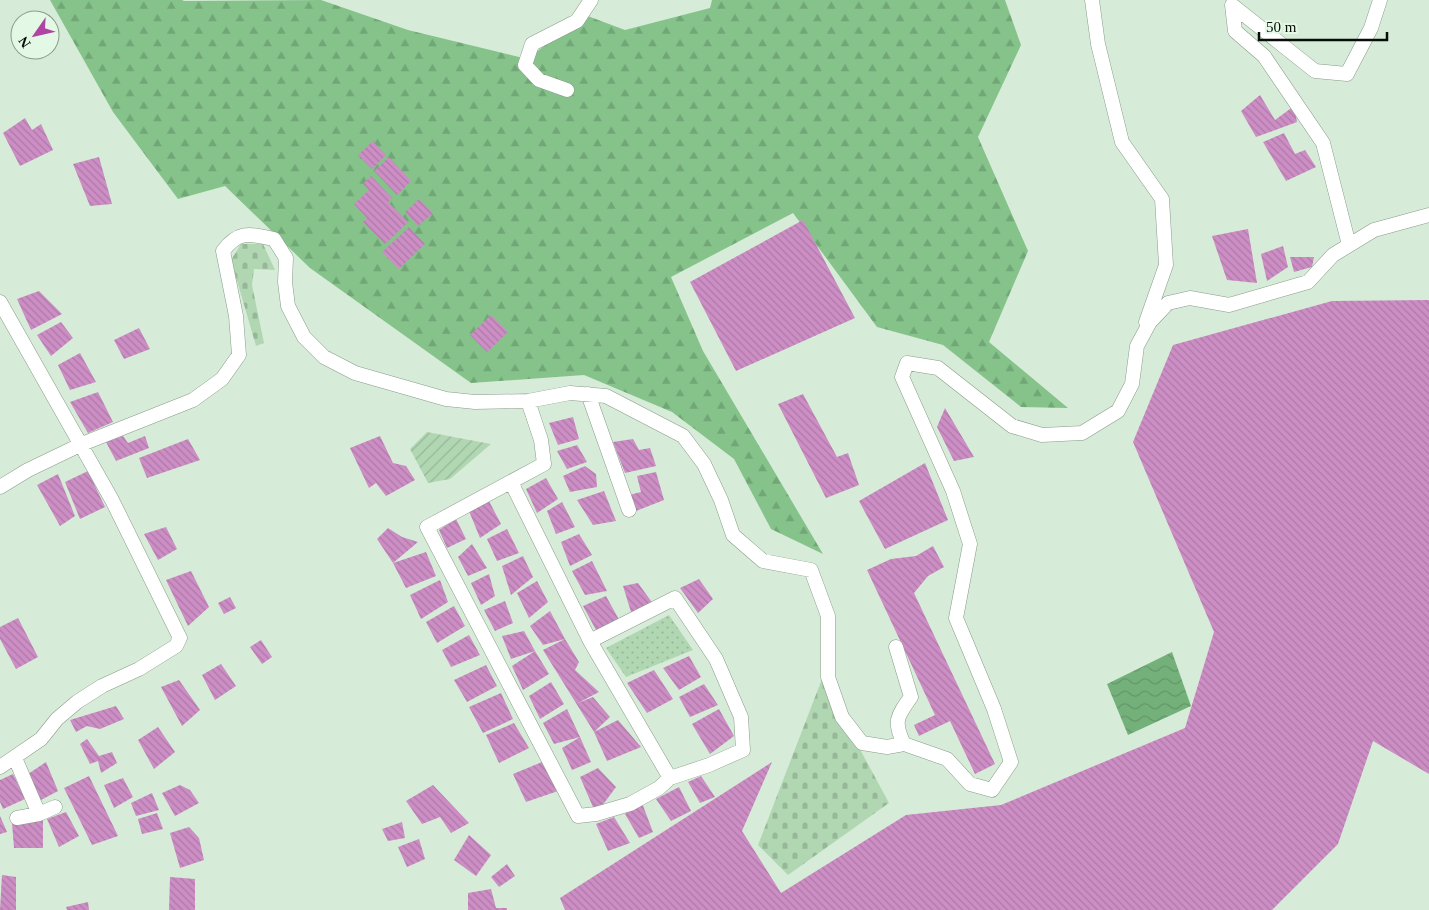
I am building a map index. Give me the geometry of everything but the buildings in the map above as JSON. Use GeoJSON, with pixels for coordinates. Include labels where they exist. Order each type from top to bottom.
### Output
{"type":"FeatureCollection","features":[{"type":"Feature","properties":{"kind":"street"},"geometry":{"type":"LineString","coordinates":[[567,90],[539,80],[525,65],[532,44],[578,21],[591,0]]}},
{"type":"Feature","properties":{"kind":"street"},"geometry":{"type":"LineString","coordinates":[[0,487],[28,470],[82,444],[193,400],[222,379],[239,355],[236,316],[223,251],[231,240],[249,234],[274,239],[286,258],[285,282],[288,306],[304,336],[324,357],[355,373],[446,399],[476,402],[528,402],[570,392],[606,396],[683,436],[704,464],[733,535],[763,561],[811,570],[828,616],[828,677],[842,717],[862,743],[886,747],[904,744],[947,759],[970,784],[992,790],[1011,762],[994,709],[956,618],[970,544],[953,491],[902,378],[907,364],[938,368],[1012,426],[1042,435],[1082,433],[1118,411],[1132,384],[1137,346],[1166,265],[1162,199],[1122,142],[1098,44],[1092,0]]}},
{"type":"Feature","properties":{"kind":"street"},"geometry":{"type":"LineString","coordinates":[[1349,245],[1323,143],[1264,56],[1235,31],[1232,5],[1315,71],[1347,74],[1370,28],[1380,0]]}},
{"type":"Feature","properties":{"kind":"street"},"geometry":{"type":"LineString","coordinates":[[1137,346],[1150,322],[1168,302],[1190,298],[1229,305],[1308,282],[1333,255],[1374,230],[1429,215]]}},
{"type":"Feature","properties":{"kind":"street"},"geometry":{"type":"LineString","coordinates":[[0,302],[82,444],[112,500],[180,638],[176,646],[139,669],[102,686],[77,702],[57,719],[40,739],[0,768]]}},
{"type":"Feature","properties":{"kind":"street"},"geometry":{"type":"LineString","coordinates":[[588,394],[629,510]]}},
{"type":"Feature","properties":{"kind":"street"},"geometry":{"type":"LineString","coordinates":[[528,402],[541,440],[544,464],[426,527],[578,816],[596,814],[630,804],[659,788],[670,778],[709,765],[743,750],[740,717],[716,659],[675,598],[590,641]]}},
{"type":"Feature","properties":{"kind":"street"},"geometry":{"type":"LineString","coordinates":[[511,482],[590,641],[670,778]]}},
{"type":"Feature","properties":{"kind":"street"},"geometry":{"type":"LineString","coordinates":[[896,647],[911,697],[898,715],[898,732],[904,744]]}},
{"type":"Feature","properties":{"kind":"street"},"geometry":{"type":"LineString","coordinates":[[15,758],[39,814]]}},
{"type":"Feature","properties":{"kind":"street"},"geometry":{"type":"LineString","coordinates":[[17,818],[39,814],[55,807]]}},
{"type":"Feature","properties":{"kind":"green space"},"geometry":{"type":"Polygon","coordinates":[[[50,0],[321,0],[408,30],[527,59],[585,15],[625,30],[710,8],[712,0],[1005,0],[1021,45],[978,137],[1028,251],[989,342],[1068,408],[1021,407],[943,345],[877,327],[793,213],[671,277],[703,351],[823,554],[771,529],[734,459],[672,412],[584,375],[471,383],[310,268],[225,186],[178,199],[113,112],[60,18],[60,10],[56,10],[50,0]]]}},
{"type":"Feature","properties":{"kind":"green space"},"geometry":{"type":"Polygon","coordinates":[[[241,244],[263,244],[275,270],[254,269],[252,285],[264,343],[256,346],[231,260],[241,244]]]}},
{"type":"Feature","properties":{"kind":"green space"},"geometry":{"type":"Polygon","coordinates":[[[427,432],[491,444],[450,479],[428,483],[410,449],[427,432]]]}},
{"type":"Feature","properties":{"kind":"green space"},"geometry":{"type":"Polygon","coordinates":[[[669,615],[693,650],[626,677],[606,648],[669,615]]]}},
{"type":"Feature","properties":{"kind":"green space"},"geometry":{"type":"Polygon","coordinates":[[[822,679],[889,803],[788,875],[758,845],[822,679]]]}},
{"type":"Feature","properties":{"kind":"water"},"geometry":{"type":"Polygon","coordinates":[[[1172,652],[1191,706],[1128,735],[1107,684],[1172,652]]]}}]}
